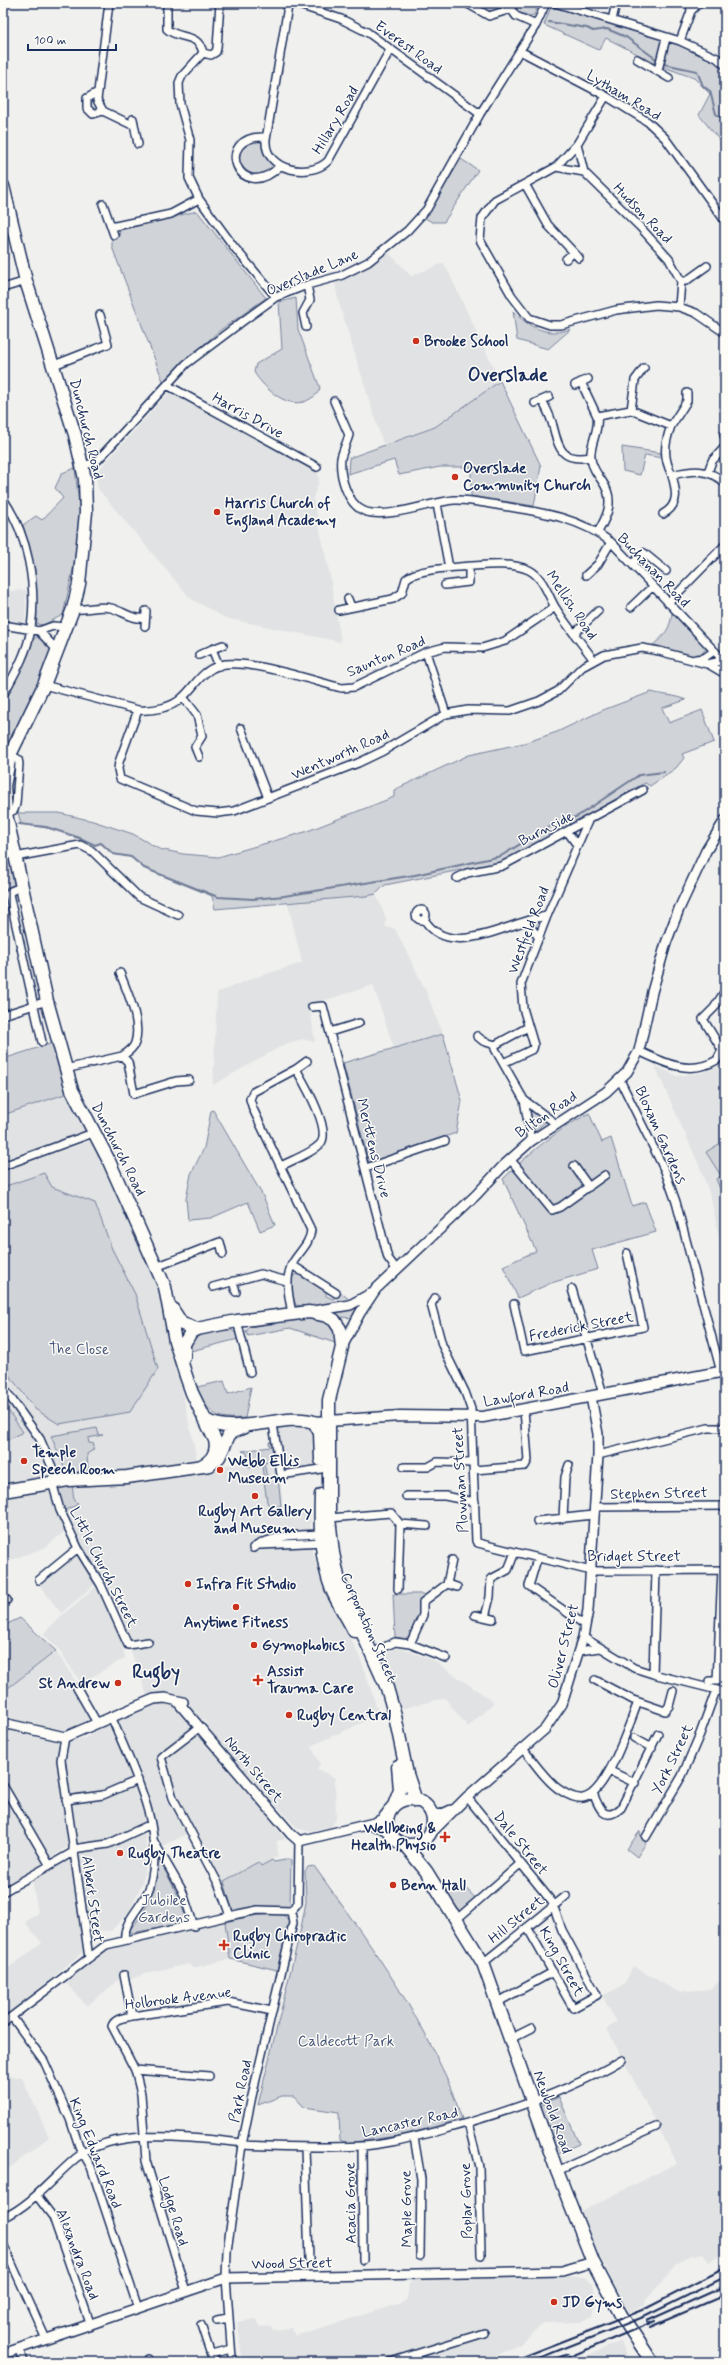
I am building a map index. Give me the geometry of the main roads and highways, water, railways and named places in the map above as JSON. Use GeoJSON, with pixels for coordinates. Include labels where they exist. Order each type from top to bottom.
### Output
{"type":"FeatureCollection","features":[{"type":"Feature","properties":{"kind":"highway","name":"Dunchurch Road"},"geometry":{"type":"LineString","coordinates":[[3,186],[5,202],[26,281],[54,365],[82,466],[86,512],[78,584],[73,609],[68,627],[44,685],[10,755],[4,786],[6,814],[47,1001],[65,1069],[72,1090],[93,1133],[115,1172],[165,1287],[170,1304],[173,1330],[192,1393],[213,1434],[216,1444],[213,1456],[201,1466]]}},
{"type":"Feature","properties":{"kind":"highway"},"geometry":{"type":"LineString","coordinates":[[170,1304],[182,1324],[197,1329]]}},
{"type":"Feature","properties":{"kind":"highway"},"geometry":{"type":"LineString","coordinates":[[183,1364],[184,1344],[191,1332],[197,1329],[237,1321],[292,1313],[309,1312],[322,1314],[334,1320],[342,1332],[342,1347]]}},
{"type":"Feature","properties":{"kind":"highway","name":"Bilton Road"},"geometry":{"type":"LineString","coordinates":[[330,1422],[329,1400],[342,1347]]}},
{"type":"Feature","properties":{"kind":"highway","name":"Bilton Road"},"geometry":{"type":"LineString","coordinates":[[312,1421],[322,1412],[329,1400]]}},
{"type":"Feature","properties":{"kind":"highway"},"geometry":{"type":"LineString","coordinates":[[204,1419],[220,1426],[312,1421]]}},
{"type":"Feature","properties":{"kind":"highway","name":"Corporation Street"},"geometry":{"type":"LineString","coordinates":[[312,1421],[320,1433],[325,1569],[333,1591],[374,1673],[395,1731],[416,1801]]}},
{"type":"Feature","properties":{"kind":"highway","name":"Corporation Street"},"geometry":{"type":"LineString","coordinates":[[330,1422],[329,1518],[325,1538],[339,1581],[387,1688],[395,1731],[400,1781],[400,1790],[393,1806]]}},
{"type":"Feature","properties":{"kind":"highway"},"geometry":{"type":"LineString","coordinates":[[3,1491],[55,1482],[127,1477],[210,1465],[221,1455],[226,1439],[232,1431],[251,1425]]}},
{"type":"Feature","properties":{"kind":"highway"},"geometry":{"type":"LineString","coordinates":[[400,1800],[416,1801],[430,1813],[429,1836],[418,1845],[404,1844],[393,1835],[387,1823],[387,1816],[393,1806],[400,1800]]}},
{"type":"Feature","properties":{"kind":"highway","name":"Newbold Road"},"geometry":{"type":"LineString","coordinates":[[426,1871],[422,1851],[429,1836]]}},
{"type":"Feature","properties":{"kind":"highway","name":"Newbold Road"},"geometry":{"type":"LineString","coordinates":[[404,1844],[426,1871],[483,1963],[498,2002],[531,2101],[593,2262],[621,2315],[652,2362]]}},
{"type":"Feature","properties":{"kind":"main road","name":"Bilton Road"},"geometry":{"type":"LineString","coordinates":[[342,1347],[360,1313],[376,1289],[476,1195],[510,1159],[555,1123],[592,1102],[620,1080],[633,1064],[639,1051],[652,992],[666,943],[691,882],[725,820]]}},
{"type":"Feature","properties":{"kind":"main road"},"geometry":{"type":"LineString","coordinates":[[309,1312],[360,1301],[376,1289]]}},
{"type":"Feature","properties":{"kind":"main road","name":"Lawford Road"},"geometry":{"type":"LineString","coordinates":[[312,1421],[330,1422],[400,1416],[471,1418],[524,1410],[723,1372]]}},
{"type":"Feature","properties":{"kind":"main road","name":"Oliver Street"},"geometry":{"type":"LineString","coordinates":[[429,1836],[454,1809],[523,1749],[556,1715],[568,1687],[583,1637],[591,1572],[598,1434],[591,1397]]}},
{"type":"Feature","properties":{"kind":"main road","name":"North Street"},"geometry":{"type":"LineString","coordinates":[[3,1723],[65,1737],[111,1716],[159,1698],[177,1701],[190,1714],[298,1841],[369,1825]]}},
{"type":"Feature","properties":{"kind":"main road"},"geometry":{"type":"LineString","coordinates":[[369,1825],[382,1819],[393,1806]]}},
{"type":"Feature","properties":{"kind":"main road","name":"Oliver Street"},"geometry":{"type":"LineString","coordinates":[[430,1813],[440,1814],[454,1809]]}},
{"type":"Feature","properties":{"kind":"main road"},"geometry":{"type":"LineString","coordinates":[[369,1825],[380,1827],[393,1835]]}},
{"type":"Feature","properties":{"kind":"main road","name":"Wood Street"},"geometry":{"type":"LineString","coordinates":[[3,2354],[90,2323],[226,2278],[562,2271],[593,2262]]}},
{"type":"Feature","properties":{"kind":"waterway"},"geometry":{"type":"LineString","coordinates":[[549,22],[587,28],[593,31],[607,29],[626,37],[656,59]]}},
{"type":"Feature","properties":{"kind":"waterway"},"geometry":{"type":"LineString","coordinates":[[664,64],[697,71],[703,86],[710,91],[716,114],[725,120]]}},
{"type":"Feature","properties":{"kind":"waterway"},"geometry":{"type":"LineString","coordinates":[[19,824],[46,827],[80,838],[95,845],[101,843],[113,854],[131,857],[144,868],[218,897],[253,899],[284,896],[415,875],[501,856],[548,827],[578,816],[639,775],[664,772]]}},
{"type":"Feature","properties":{"kind":"railway"},"geometry":{"type":"LineString","coordinates":[[510,2362],[643,2310],[725,2268]]}},
{"type":"Feature","properties":{"kind":"railway"},"geometry":{"type":"LineString","coordinates":[[529,2362],[646,2316],[725,2277]]}},
{"type":"Feature","properties":{"kind":"railway"},"geometry":{"type":"LineString","coordinates":[[647,2321],[725,2286]]}},
{"type":"Feature","properties":{"kind":"railway"},"geometry":{"type":"LineString","coordinates":[[650,2327],[725,2295]]}},
{"type":"Feature","properties":{"kind":"railway"},"geometry":{"type":"LineString","coordinates":[[562,2360],[655,2321]]}},
{"type":"Feature","properties":{"kind":"railway"},"geometry":{"type":"LineString","coordinates":[[547,2362],[568,2354]]}},
{"type":"Feature","properties":{"kind":"place","name":"Brooke School"},"geometry":{"type":"Point","coordinates":[416,341]}},
{"type":"Feature","properties":{"kind":"place","name":"Overslade Community Church"},"geometry":{"type":"Point","coordinates":[455,477]}},
{"type":"Feature","properties":{"kind":"place","name":"Harris Church of England Academy"},"geometry":{"type":"Point","coordinates":[217,512]}},
{"type":"Feature","properties":{"kind":"place","name":"Temple Speech Room"},"geometry":{"type":"Point","coordinates":[24,1461]}},
{"type":"Feature","properties":{"kind":"place","name":"Webb Ellis Museum"},"geometry":{"type":"Point","coordinates":[220,1470]}},
{"type":"Feature","properties":{"kind":"place","name":"Rugby Art Gallery and Museum"},"geometry":{"type":"Point","coordinates":[255,1496]}},
{"type":"Feature","properties":{"kind":"place","name":"Infra Fit Studio"},"geometry":{"type":"Point","coordinates":[188,1584]}},
{"type":"Feature","properties":{"kind":"place","name":"Anytime Fitness"},"geometry":{"type":"Point","coordinates":[236,1607]}},
{"type":"Feature","properties":{"kind":"place","name":"Gymophobics"},"geometry":{"type":"Point","coordinates":[254,1645]}},
{"type":"Feature","properties":{"kind":"place","name":"Assist Trauma Care"},"geometry":{"type":"Point","coordinates":[258,1680]}},
{"type":"Feature","properties":{"kind":"place","name":"St Andrew"},"geometry":{"type":"Point","coordinates":[118,1683]}},
{"type":"Feature","properties":{"kind":"place","name":"Rugby Central"},"geometry":{"type":"Point","coordinates":[289,1715]}},
{"type":"Feature","properties":{"kind":"place","name":"Wellbeing & Health Physio"},"geometry":{"type":"Point","coordinates":[445,1837]}},
{"type":"Feature","properties":{"kind":"place","name":"Rugby Theatre"},"geometry":{"type":"Point","coordinates":[120,1853]}},
{"type":"Feature","properties":{"kind":"place","name":"Benn Hall"},"geometry":{"type":"Point","coordinates":[393,1885]}},
{"type":"Feature","properties":{"kind":"place","name":"Rugby Chiropractic Clinic"},"geometry":{"type":"Point","coordinates":[224,1945]}},
{"type":"Feature","properties":{"kind":"place","name":"JD Gyms"},"geometry":{"type":"Point","coordinates":[554,2302]}},
{"type":"Feature","properties":{"kind":"district","name":"Overslade"},"geometry":{"type":"Point","coordinates":[508,374]}},
{"type":"Feature","properties":{"kind":"district","name":"Rugby"},"geometry":{"type":"Point","coordinates":[156,1671]}},
{"type":"Feature","properties":{"kind":"park label","name":"The Close"},"geometry":{"type":"Point","coordinates":[79,1349]}},
{"type":"Feature","properties":{"kind":"park label","name":"Jubilee Gardens"},"geometry":{"type":"Point","coordinates":[164,1908]}},
{"type":"Feature","properties":{"kind":"park label","name":"Caldecott Park"},"geometry":{"type":"Point","coordinates":[346,2041]}}]}
